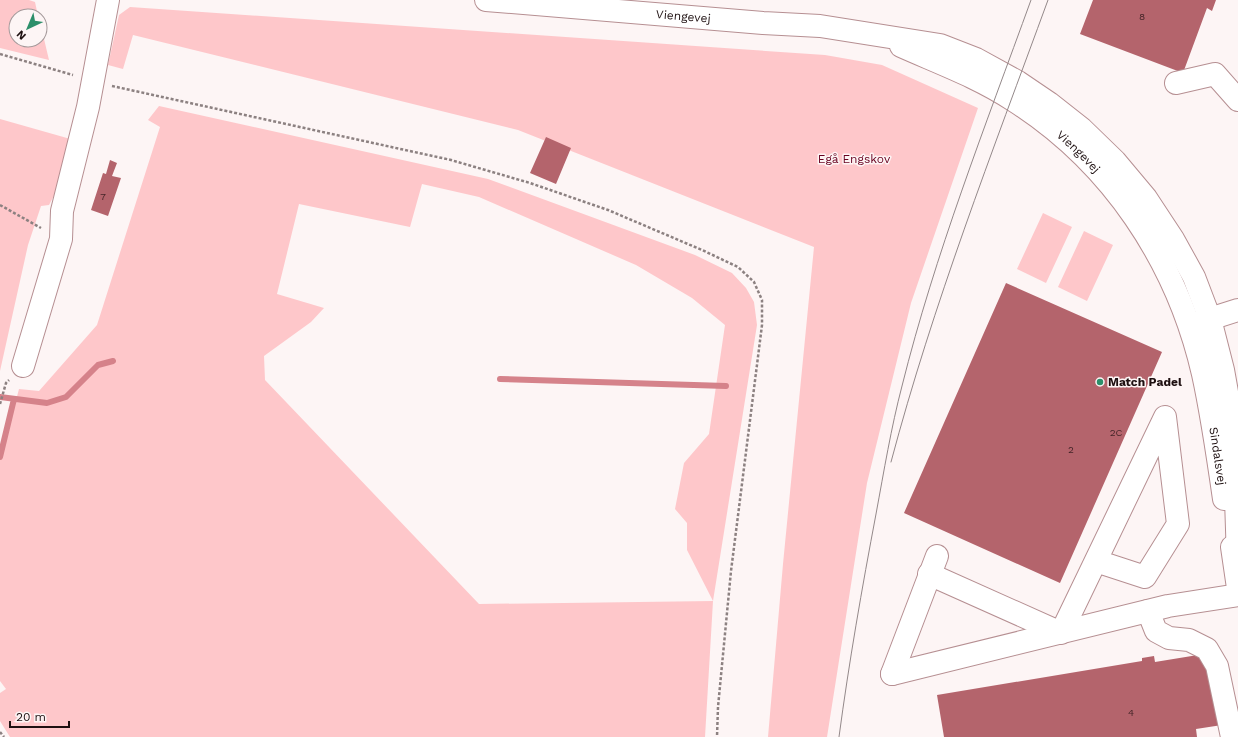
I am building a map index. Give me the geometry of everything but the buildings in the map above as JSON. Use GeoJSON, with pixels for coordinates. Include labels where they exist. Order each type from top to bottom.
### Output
{"type":"FeatureCollection","features":[{"type":"Feature","properties":{"kind":"street"},"geometry":{"type":"LineString","coordinates":[[23,366],[61,239],[62,211],[81,141],[88,107],[100,83],[108,0]]}},
{"type":"Feature","properties":{"kind":"street","name":"Viengevej"},"geometry":{"type":"LineString","coordinates":[[486,0],[763,23],[820,26],[940,45],[976,59],[1018,82],[1049,103],[1082,128],[1115,161],[1146,198],[1173,239],[1194,277],[1210,318]]}},
{"type":"Feature","properties":{"kind":"street","name":"Viengevej"},"geometry":{"type":"LineString","coordinates":[[880,36],[968,75],[998,91],[1039,117],[1068,141],[1101,174],[1130,209],[1155,248],[1173,285],[1189,326]]}},
{"type":"Feature","properties":{"kind":"street"},"geometry":{"type":"LineString","coordinates":[[1176,83],[1215,74],[1238,100]]}},
{"type":"Feature","properties":{"kind":"street"},"geometry":{"type":"LineString","coordinates":[[1189,326],[1238,310]]}},
{"type":"Feature","properties":{"kind":"street","name":"Sindalsvej"},"geometry":{"type":"LineString","coordinates":[[1210,318],[1224,370],[1232,420],[1238,560]]}},
{"type":"Feature","properties":{"kind":"street","name":"Sindalsvej"},"geometry":{"type":"LineString","coordinates":[[1189,326],[1203,373],[1213,424],[1238,588]]}},
{"type":"Feature","properties":{"kind":"street"},"geometry":{"type":"LineString","coordinates":[[1061,632],[1164,417],[1178,524],[1145,577],[1096,560]]}},
{"type":"Feature","properties":{"kind":"street"},"geometry":{"type":"LineString","coordinates":[[1061,632],[933,565],[892,674],[1148,611],[1238,595]]}},
{"type":"Feature","properties":{"kind":"street"},"geometry":{"type":"LineString","coordinates":[[1148,611],[1156,631],[1169,638],[1189,640],[1207,650],[1217,666],[1232,737]]}},
{"type":"Feature","properties":{"kind":"path"},"geometry":{"type":"LineString","coordinates":[[0,54],[100,83],[451,160],[530,183],[608,210],[702,250],[738,267],[754,282],[762,300],[762,325],[731,571],[718,707],[717,737]]}},
{"type":"Feature","properties":{"kind":"path"},"geometry":{"type":"LineString","coordinates":[[0,204],[61,239]]}},
{"type":"Feature","properties":{"kind":"path"},"geometry":{"type":"LineString","coordinates":[[0,403],[5,387]]}},
{"type":"Feature","properties":{"kind":"path"},"geometry":{"type":"LineString","coordinates":[[0,732],[4,737]]}},
{"type":"Feature","properties":{"kind":"green space"},"geometry":{"type":"Polygon","coordinates":[[[0,0],[29,0],[35,2],[36,8],[8,8],[8,48],[46,48],[49,60],[0,48],[0,0]]]}},
{"type":"Feature","properties":{"kind":"green space","name":"Egå Engskov"},"geometry":{"type":"Polygon","coordinates":[[[130,7],[825,55],[882,65],[978,108],[911,303],[867,483],[827,737],[768,737],[783,564],[814,247],[518,130],[133,35],[123,69],[108,65],[119,15],[130,7]]]}},
{"type":"Feature","properties":{"kind":"green space"},"geometry":{"type":"Polygon","coordinates":[[[159,106],[488,179],[695,255],[732,273],[746,288],[754,302],[757,325],[713,601],[705,737],[10,737],[0,721],[0,693],[6,689],[0,681],[0,460],[19,389],[39,391],[97,325],[160,127],[148,120],[159,106]],[[422,184],[410,227],[299,204],[277,294],[324,308],[311,322],[264,356],[265,380],[479,604],[713,601],[687,550],[687,523],[675,509],[684,463],[709,434],[725,325],[692,298],[636,265],[479,197],[422,184]]]}},
{"type":"Feature","properties":{"kind":"green space"},"geometry":{"type":"Polygon","coordinates":[[[0,119],[74,140],[59,186],[49,205],[41,206],[28,245],[0,371],[0,119]]]}},
{"type":"Feature","properties":{"kind":"green space"},"geometry":{"type":"Polygon","coordinates":[[[1043,213],[1072,227],[1046,283],[1017,269],[1043,213]]]}},
{"type":"Feature","properties":{"kind":"green space"},"geometry":{"type":"Polygon","coordinates":[[[1084,231],[1113,245],[1087,301],[1058,287],[1084,231]]]}},
{"type":"Feature","properties":{"kind":"waterway"},"geometry":{"type":"LineString","coordinates":[[0,397],[47,403],[66,397],[98,365],[113,361]]}},
{"type":"Feature","properties":{"kind":"waterway"},"geometry":{"type":"LineString","coordinates":[[500,379],[726,386]]}},
{"type":"Feature","properties":{"kind":"waterway"},"geometry":{"type":"LineString","coordinates":[[0,457],[14,399]]}},
{"type":"Feature","properties":{"kind":"tram line"},"geometry":{"type":"LineString","coordinates":[[839,737],[851,653],[894,418],[902,386],[915,337],[945,239],[1031,0]]}},
{"type":"Feature","properties":{"kind":"tram line"},"geometry":{"type":"LineString","coordinates":[[891,462],[925,345],[944,287],[1048,0]]}},
{"type":"Feature","properties":{"kind":"place","name":"Match Padel"},"geometry":{"type":"Point","coordinates":[1100,382]}}]}
